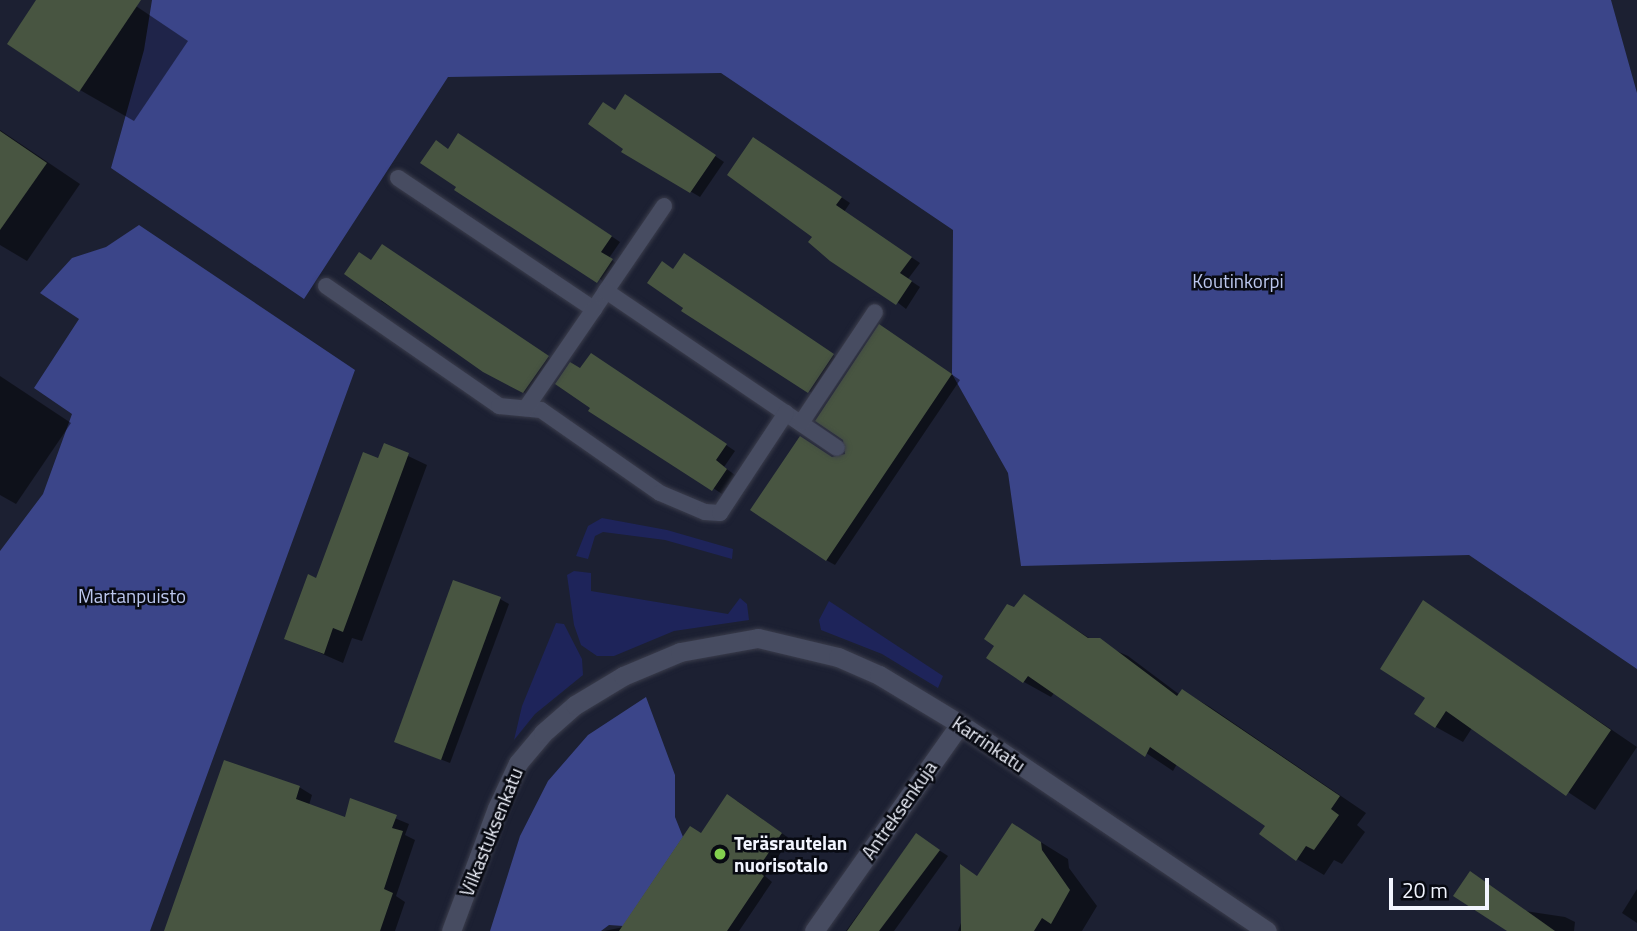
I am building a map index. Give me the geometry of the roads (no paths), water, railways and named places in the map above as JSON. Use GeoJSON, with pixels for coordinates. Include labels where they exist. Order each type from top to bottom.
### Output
{"type":"FeatureCollection","features":[{"type":"Feature","properties":{"kind":"street","name":"Karrinkatu"},"geometry":{"type":"LineString","coordinates":[[680,652],[758,638],[795,644],[879,675],[960,724],[1267,931]]}},
{"type":"Feature","properties":{"kind":"street","name":"Vilkastuksenkatu"},"geometry":{"type":"LineString","coordinates":[[451,931],[496,808],[518,763],[575,705],[623,676],[680,652]]}},
{"type":"Feature","properties":{"kind":"street","name":"Antreksenkuja"},"geometry":{"type":"LineString","coordinates":[[814,931],[960,724]]}},
{"type":"Feature","properties":{"kind":"lane"},"geometry":{"type":"LineString","coordinates":[[398,178],[594,309]]}},
{"type":"Feature","properties":{"kind":"lane"},"geometry":{"type":"LineString","coordinates":[[526,408],[664,206]]}},
{"type":"Feature","properties":{"kind":"lane"},"geometry":{"type":"LineString","coordinates":[[326,286],[499,406],[541,410],[674,501],[720,513],[786,413]]}},
{"type":"Feature","properties":{"kind":"lane"},"geometry":{"type":"LineString","coordinates":[[606,291],[837,448]]}},
{"type":"Feature","properties":{"kind":"lane"},"geometry":{"type":"LineString","coordinates":[[801,423],[874,312]]}},
{"type":"Feature","properties":{"kind":"place","name":"Teräsrautelan nuorisotalo"},"geometry":{"type":"Point","coordinates":[720,854]}},
{"type":"Feature","properties":{"kind":"park label","name":"Koutinkorpi"},"geometry":{"type":"Point","coordinates":[1238,281]}},
{"type":"Feature","properties":{"kind":"park label","name":"Martanpuisto"},"geometry":{"type":"Point","coordinates":[132,596]}}]}
